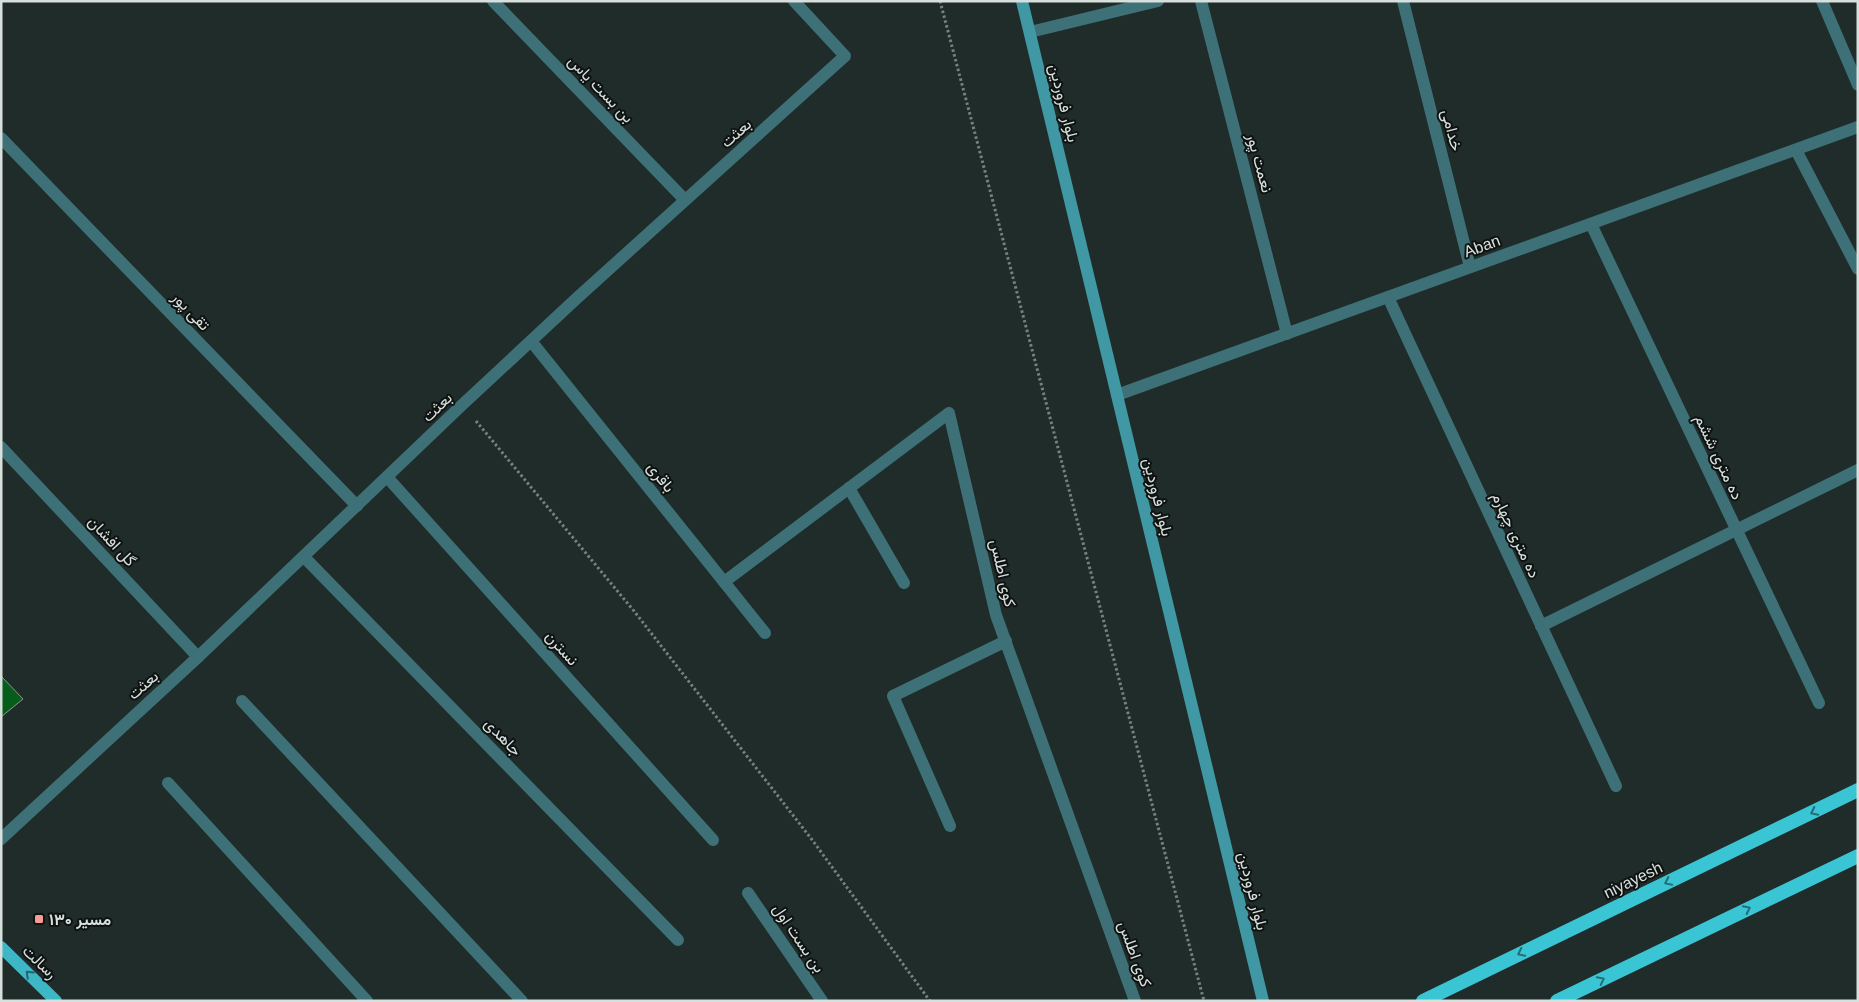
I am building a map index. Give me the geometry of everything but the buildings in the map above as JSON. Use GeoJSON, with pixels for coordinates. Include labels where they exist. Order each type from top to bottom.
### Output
{"type":"FeatureCollection","features":[{"type":"Feature","properties":{"kind":"highway","name":"niyayesh"},"geometry":{"type":"LineString","coordinates":[[1423,1001],[1858,790]]}},
{"type":"Feature","properties":{"kind":"highway"},"geometry":{"type":"LineString","coordinates":[[1557,1001],[1858,856]]}},
{"type":"Feature","properties":{"kind":"main road","name":"بلوار فروردین"},"geometry":{"type":"LineString","coordinates":[[1022,1],[1263,1001]]}},
{"type":"Feature","properties":{"kind":"main road","name":"رسالت"},"geometry":{"type":"LineString","coordinates":[[1,947],[56,1001]]}},
{"type":"Feature","properties":{"kind":"street","name":"بن بست یاس"},"geometry":{"type":"LineString","coordinates":[[493,1],[685,200]]}},
{"type":"Feature","properties":{"kind":"street","name":"بعثت"},"geometry":{"type":"LineString","coordinates":[[1,838],[198,657],[531,341],[845,56],[794,1]]}},
{"type":"Feature","properties":{"kind":"street"},"geometry":{"type":"LineString","coordinates":[[1030,32],[1158,1]]}},
{"type":"Feature","properties":{"kind":"street","name":"نعمت پور"},"geometry":{"type":"LineString","coordinates":[[1201,1],[1287,334]]}},
{"type":"Feature","properties":{"kind":"street","name":"خدامی"},"geometry":{"type":"LineString","coordinates":[[1403,1],[1470,267]]}},
{"type":"Feature","properties":{"kind":"street"},"geometry":{"type":"LineString","coordinates":[[1822,1],[1858,85]]}},
{"type":"Feature","properties":{"kind":"street","name":"Aban"},"geometry":{"type":"LineString","coordinates":[[1117,395],[1858,128]]}},
{"type":"Feature","properties":{"kind":"street","name":"تقی پور"},"geometry":{"type":"LineString","coordinates":[[1,138],[357,506]]}},
{"type":"Feature","properties":{"kind":"street"},"geometry":{"type":"LineString","coordinates":[[1796,150],[1858,269]]}},
{"type":"Feature","properties":{"kind":"street","name":"ده متری ششم"},"geometry":{"type":"LineString","coordinates":[[1591,224],[1819,703]]}},
{"type":"Feature","properties":{"kind":"street","name":"ده متری چهارم"},"geometry":{"type":"LineString","coordinates":[[1388,297],[1616,786]]}},
{"type":"Feature","properties":{"kind":"street","name":"باقری"},"geometry":{"type":"LineString","coordinates":[[531,341],[765,633]]}},
{"type":"Feature","properties":{"kind":"street","name":"کوی اطلس"},"geometry":{"type":"LineString","coordinates":[[724,582],[950,413],[996,615],[1135,1001]]}},
{"type":"Feature","properties":{"kind":"street","name":"گل افشان"},"geometry":{"type":"LineString","coordinates":[[1,447],[198,657]]}},
{"type":"Feature","properties":{"kind":"street"},"geometry":{"type":"LineString","coordinates":[[1541,626],[1858,470]]}},
{"type":"Feature","properties":{"kind":"street","name":"نسترن"},"geometry":{"type":"LineString","coordinates":[[388,477],[713,840]]}},
{"type":"Feature","properties":{"kind":"street"},"geometry":{"type":"LineString","coordinates":[[849,488],[904,583]]}},
{"type":"Feature","properties":{"kind":"street","name":"جاهدی"},"geometry":{"type":"LineString","coordinates":[[304,557],[678,940]]}},
{"type":"Feature","properties":{"kind":"street"},"geometry":{"type":"LineString","coordinates":[[950,826],[893,696],[1006,641]]}},
{"type":"Feature","properties":{"kind":"street"},"geometry":{"type":"LineString","coordinates":[[242,701],[522,1001]]}},
{"type":"Feature","properties":{"kind":"street"},"geometry":{"type":"LineString","coordinates":[[168,783],[367,1001]]}},
{"type":"Feature","properties":{"kind":"street","name":"بن بست اول"},"geometry":{"type":"LineString","coordinates":[[748,893],[822,1001]]}},
{"type":"Feature","properties":{"kind":"path"},"geometry":{"type":"LineString","coordinates":[[940,1],[1204,1001]]}},
{"type":"Feature","properties":{"kind":"path"},"geometry":{"type":"LineString","coordinates":[[462,405],[640,618],[813,841],[930,1001]]}},
{"type":"Feature","properties":{"kind":"place","name":"مسیر ۱۳۰"},"geometry":{"type":"Point","coordinates":[39,919]}}]}
